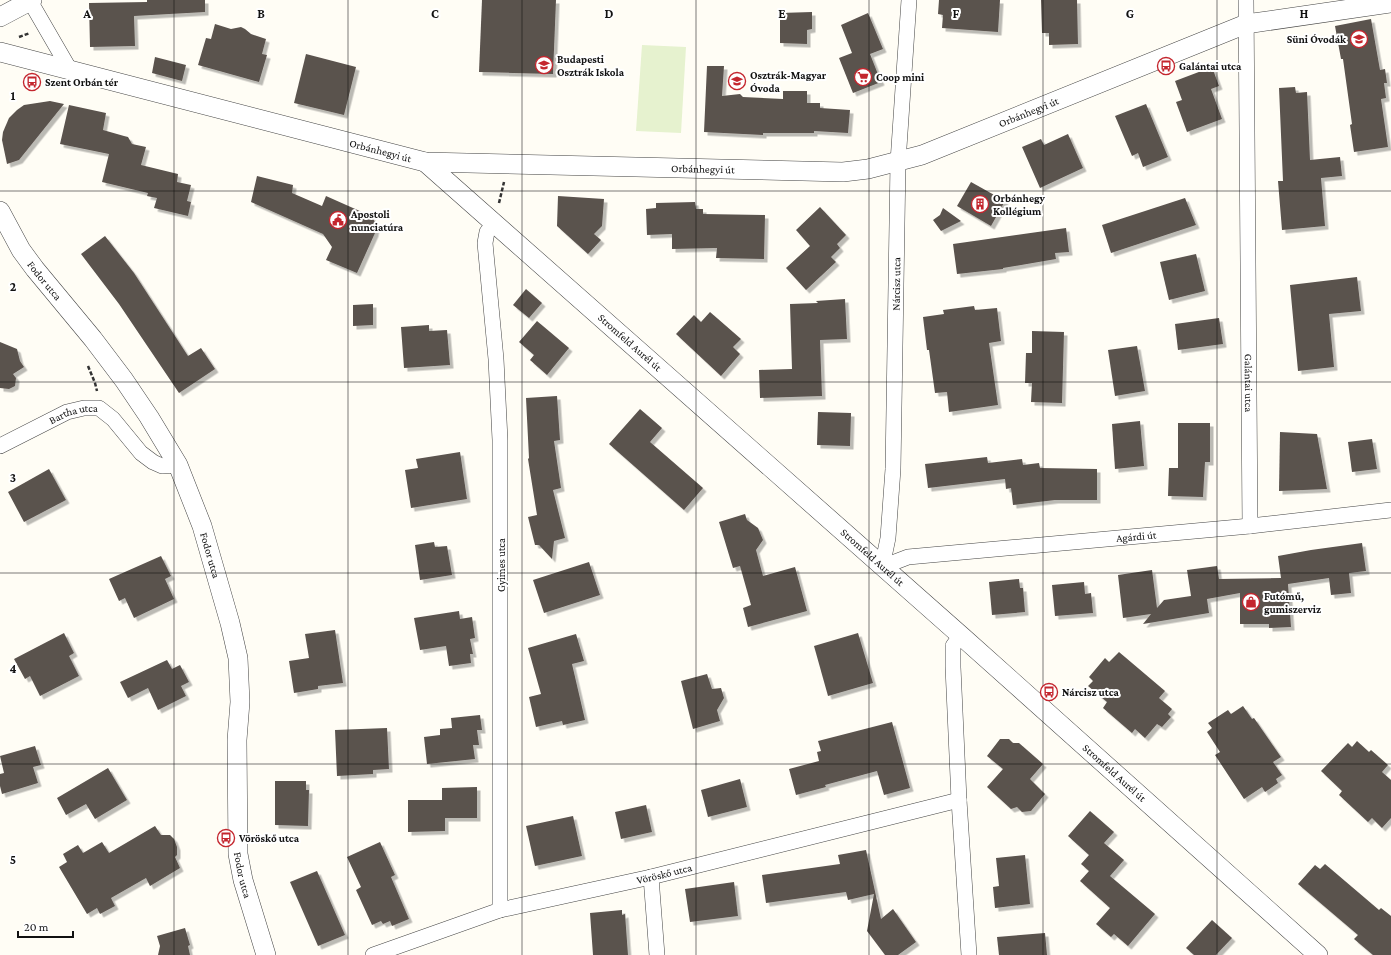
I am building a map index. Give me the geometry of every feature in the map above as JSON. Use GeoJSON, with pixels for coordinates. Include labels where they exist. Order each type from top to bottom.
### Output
{"type":"FeatureCollection","features":[{"type":"Feature","properties":{"kind":"street","name":"Nárcisz utca"},"geometry":{"type":"LineString","coordinates":[[882,567],[888,538],[893,469],[898,162],[908,0]]}},
{"type":"Feature","properties":{"kind":"street","name":"Galántai utca"},"geometry":{"type":"LineString","coordinates":[[1246,0],[1250,526]]}},
{"type":"Feature","properties":{"kind":"street"},"geometry":{"type":"LineString","coordinates":[[0,17],[31,1],[70,70]]}},
{"type":"Feature","properties":{"kind":"street","name":"Orbánhegyi út"},"geometry":{"type":"LineString","coordinates":[[0,52],[424,162],[843,172],[868,169],[922,155],[1246,24],[1391,3]]}},
{"type":"Feature","properties":{"kind":"street","name":"Stromfeld Aurél út"},"geometry":{"type":"LineString","coordinates":[[424,162],[961,635],[1318,955]]}},
{"type":"Feature","properties":{"kind":"street","name":"Fodor utca"},"geometry":{"type":"LineString","coordinates":[[0,211],[34,269],[93,339],[124,380],[178,465],[202,526],[230,623],[238,658],[240,702],[237,740],[238,854],[243,880],[266,955]]}},
{"type":"Feature","properties":{"kind":"street","name":"Gyimes utca"},"geometry":{"type":"LineString","coordinates":[[495,223],[487,232],[485,243],[496,359],[500,440],[500,910]]}},
{"type":"Feature","properties":{"kind":"street","name":"Bartha utca"},"geometry":{"type":"LineString","coordinates":[[0,446],[67,412],[84,408],[99,408],[113,419],[142,453],[153,462],[162,466],[178,465]]}},
{"type":"Feature","properties":{"kind":"street","name":"Agárdi út"},"geometry":{"type":"LineString","coordinates":[[882,567],[908,557],[1250,526],[1391,510]]}},
{"type":"Feature","properties":{"kind":"street"},"geometry":{"type":"LineString","coordinates":[[961,635],[953,646],[959,800],[969,955]]}},
{"type":"Feature","properties":{"kind":"street","name":"Vöröskő utca"},"geometry":{"type":"LineString","coordinates":[[373,955],[500,910],[651,877],[959,800]]}},
{"type":"Feature","properties":{"kind":"street"},"geometry":{"type":"LineString","coordinates":[[651,877],[657,955]]}},
{"type":"Feature","properties":{"kind":"path"},"geometry":{"type":"LineString","coordinates":[[495,223],[508,164]]}},
{"type":"Feature","properties":{"kind":"path"},"geometry":{"type":"LineString","coordinates":[[87,362],[96,383],[99,408]]}},
{"type":"Feature","properties":{"kind":"green space"},"geometry":{"type":"Polygon","coordinates":[[[642,45],[686,47],[681,133],[636,131],[642,45]]]}},
{"type":"Feature","properties":{"kind":"building"},"geometry":{"type":"Polygon","coordinates":[[[147,0],[205,0],[205,12],[134,16],[135,46],[90,47],[89,3],[147,2],[147,0]]]}},
{"type":"Feature","properties":{"kind":"building"},"geometry":{"type":"Polygon","coordinates":[[[482,0],[556,0],[553,74],[479,72],[482,0]]]}},
{"type":"Feature","properties":{"kind":"building"},"geometry":{"type":"Polygon","coordinates":[[[939,0],[1000,0],[998,32],[942,28],[943,15],[938,14],[939,0]]]}},
{"type":"Feature","properties":{"kind":"building"},"geometry":{"type":"Polygon","coordinates":[[[1041,0],[1077,0],[1078,44],[1049,45],[1049,33],[1042,33],[1041,0]]]}},
{"type":"Feature","properties":{"kind":"building"},"geometry":{"type":"Polygon","coordinates":[[[812,12],[812,29],[807,30],[807,44],[780,43],[780,13],[812,12]]]}},
{"type":"Feature","properties":{"kind":"building"},"geometry":{"type":"Polygon","coordinates":[[[868,13],[883,49],[870,54],[881,82],[853,93],[839,58],[852,53],[841,25],[868,13]]]}},
{"type":"Feature","properties":{"kind":"building"},"geometry":{"type":"Polygon","coordinates":[[[1371,19],[1380,70],[1385,69],[1387,83],[1384,83],[1386,98],[1381,99],[1388,147],[1354,152],[1350,125],[1352,124],[1343,59],[1341,59],[1335,26],[1371,19]]]}},
{"type":"Feature","properties":{"kind":"building"},"geometry":{"type":"Polygon","coordinates":[[[215,24],[231,29],[241,27],[251,34],[266,39],[262,54],[267,55],[259,82],[198,65],[206,38],[211,39],[215,24]]]}},
{"type":"Feature","properties":{"kind":"building"},"geometry":{"type":"Polygon","coordinates":[[[306,54],[356,67],[344,115],[294,103],[306,54]]]}},
{"type":"Feature","properties":{"kind":"building"},"geometry":{"type":"Polygon","coordinates":[[[155,57],[186,65],[182,81],[152,73],[155,57]]]}},
{"type":"Feature","properties":{"kind":"building"},"geometry":{"type":"Polygon","coordinates":[[[707,66],[724,66],[722,96],[740,94],[743,97],[783,99],[783,91],[807,91],[807,103],[820,103],[820,108],[850,110],[848,133],[814,131],[814,133],[763,133],[763,135],[704,132],[707,66]]]}},
{"type":"Feature","properties":{"kind":"building"},"geometry":{"type":"Polygon","coordinates":[[[1212,67],[1219,86],[1211,89],[1222,119],[1187,132],[1176,102],[1182,100],[1175,81],[1212,67]]]}},
{"type":"Feature","properties":{"kind":"building"},"geometry":{"type":"Polygon","coordinates":[[[1295,87],[1296,93],[1307,92],[1310,160],[1340,157],[1342,176],[1321,178],[1325,226],[1282,230],[1278,181],[1283,181],[1279,88],[1295,87]]]}},
{"type":"Feature","properties":{"kind":"building"},"geometry":{"type":"Polygon","coordinates":[[[50,101],[64,104],[19,160],[7,164],[2,140],[3,132],[9,118],[24,105],[50,101]]]}},
{"type":"Feature","properties":{"kind":"building"},"geometry":{"type":"Polygon","coordinates":[[[1146,104],[1168,157],[1143,167],[1138,153],[1132,156],[1115,116],[1146,104]]]}},
{"type":"Feature","properties":{"kind":"building"},"geometry":{"type":"Polygon","coordinates":[[[69,105],[106,113],[103,130],[128,137],[132,144],[146,147],[141,165],[178,174],[177,182],[191,185],[187,201],[191,202],[188,216],[154,208],[157,198],[147,196],[148,193],[102,182],[109,154],[60,144],[69,105]]]}},
{"type":"Feature","properties":{"kind":"building"},"geometry":{"type":"Polygon","coordinates":[[[1068,134],[1083,168],[1040,188],[1022,147],[1041,139],[1044,145],[1068,134]]]}},
{"type":"Feature","properties":{"kind":"building"},"geometry":{"type":"Polygon","coordinates":[[[257,176],[293,185],[292,193],[322,206],[326,196],[371,216],[375,222],[375,233],[357,273],[326,260],[332,247],[323,234],[251,202],[257,176]]]}},
{"type":"Feature","properties":{"kind":"building","name":"Orbánhegy Kollégium"},"geometry":{"type":"Polygon","coordinates":[[[971,182],[1005,201],[991,226],[957,206],[971,182]]]}},
{"type":"Feature","properties":{"kind":"building"},"geometry":{"type":"Polygon","coordinates":[[[558,196],[604,199],[602,226],[594,234],[601,240],[588,254],[557,226],[558,196]]]}},
{"type":"Feature","properties":{"kind":"building"},"geometry":{"type":"Polygon","coordinates":[[[1185,198],[1196,225],[1111,253],[1102,225],[1185,198]]]}},
{"type":"Feature","properties":{"kind":"building"},"geometry":{"type":"Polygon","coordinates":[[[695,202],[696,209],[703,209],[703,214],[765,215],[764,259],[716,258],[717,248],[672,249],[672,234],[647,235],[646,209],[656,208],[656,203],[695,202]]]}},
{"type":"Feature","properties":{"kind":"building"},"geometry":{"type":"Polygon","coordinates":[[[820,207],[846,235],[837,244],[840,248],[831,257],[836,262],[806,290],[786,268],[810,246],[796,230],[820,207]]]}},
{"type":"Feature","properties":{"kind":"building"},"geometry":{"type":"Polygon","coordinates":[[[943,208],[961,221],[941,231],[933,220],[940,215],[943,208]]]}},
{"type":"Feature","properties":{"kind":"building"},"geometry":{"type":"Polygon","coordinates":[[[1066,228],[1069,252],[1055,253],[1056,259],[1003,269],[957,274],[953,244],[1066,228]]]}},
{"type":"Feature","properties":{"kind":"building"},"geometry":{"type":"Polygon","coordinates":[[[105,236],[134,273],[188,356],[201,348],[215,369],[179,393],[119,304],[81,254],[105,236]]]}},
{"type":"Feature","properties":{"kind":"building"},"geometry":{"type":"Polygon","coordinates":[[[1196,254],[1205,291],[1169,300],[1160,262],[1196,254]]]}},
{"type":"Feature","properties":{"kind":"building"},"geometry":{"type":"Polygon","coordinates":[[[1357,277],[1361,311],[1329,314],[1334,367],[1298,371],[1290,285],[1357,277]]]}},
{"type":"Feature","properties":{"kind":"building"},"geometry":{"type":"Polygon","coordinates":[[[526,289],[542,303],[529,318],[513,305],[526,289]]]}},
{"type":"Feature","properties":{"kind":"building"},"geometry":{"type":"Polygon","coordinates":[[[845,299],[847,339],[820,340],[822,396],[760,398],[759,370],[792,369],[790,304],[818,303],[816,301],[845,299]]]}},
{"type":"Feature","properties":{"kind":"building"},"geometry":{"type":"Polygon","coordinates":[[[373,304],[373,325],[353,326],[353,305],[373,304]]]}},
{"type":"Feature","properties":{"kind":"building"},"geometry":{"type":"Polygon","coordinates":[[[974,306],[975,310],[997,308],[1001,341],[989,343],[998,405],[949,412],[947,392],[935,393],[923,317],[944,314],[943,310],[974,306]]]}},
{"type":"Feature","properties":{"kind":"building"},"geometry":{"type":"Polygon","coordinates":[[[710,312],[741,339],[733,347],[740,354],[721,376],[676,334],[694,315],[701,322],[710,312]]]}},
{"type":"Feature","properties":{"kind":"building"},"geometry":{"type":"Polygon","coordinates":[[[1219,318],[1223,344],[1178,350],[1175,324],[1219,318]]]}},
{"type":"Feature","properties":{"kind":"building"},"geometry":{"type":"Polygon","coordinates":[[[537,321],[569,348],[547,375],[530,360],[534,355],[519,342],[537,321]]]}},
{"type":"Feature","properties":{"kind":"building"},"geometry":{"type":"Polygon","coordinates":[[[429,325],[429,331],[447,330],[450,365],[404,368],[401,327],[429,325]]]}},
{"type":"Feature","properties":{"kind":"building"},"geometry":{"type":"Polygon","coordinates":[[[1032,331],[1064,332],[1062,403],[1031,402],[1032,383],[1025,383],[1026,353],[1032,353],[1032,331]]]}},
{"type":"Feature","properties":{"kind":"building"},"geometry":{"type":"Polygon","coordinates":[[[0,342],[17,349],[20,361],[24,367],[13,374],[16,378],[15,386],[9,389],[0,388],[0,342]]]}},
{"type":"Feature","properties":{"kind":"building"},"geometry":{"type":"Polygon","coordinates":[[[1137,346],[1145,391],[1115,396],[1108,350],[1137,346]]]}},
{"type":"Feature","properties":{"kind":"building"},"geometry":{"type":"Polygon","coordinates":[[[557,396],[560,440],[554,441],[561,488],[553,490],[565,538],[554,541],[552,559],[539,545],[535,545],[528,517],[537,515],[528,459],[526,398],[557,396]]]}},
{"type":"Feature","properties":{"kind":"building"},"geometry":{"type":"Polygon","coordinates":[[[640,409],[662,428],[650,442],[703,488],[684,510],[609,444],[640,409]]]}},
{"type":"Feature","properties":{"kind":"building"},"geometry":{"type":"Polygon","coordinates":[[[818,412],[851,413],[850,446],[817,445],[818,412]]]}},
{"type":"Feature","properties":{"kind":"building"},"geometry":{"type":"Polygon","coordinates":[[[1140,421],[1144,466],[1115,469],[1112,424],[1140,421]]]}},
{"type":"Feature","properties":{"kind":"building"},"geometry":{"type":"Polygon","coordinates":[[[1178,423],[1210,423],[1210,462],[1205,462],[1203,497],[1168,496],[1169,468],[1178,468],[1178,423]]]}},
{"type":"Feature","properties":{"kind":"building"},"geometry":{"type":"Polygon","coordinates":[[[1280,432],[1317,434],[1327,489],[1279,491],[1280,432]]]}},
{"type":"Feature","properties":{"kind":"building"},"geometry":{"type":"Polygon","coordinates":[[[1372,439],[1377,469],[1352,472],[1348,442],[1372,439]]]}},
{"type":"Feature","properties":{"kind":"building"},"geometry":{"type":"Polygon","coordinates":[[[460,452],[467,499],[411,508],[405,470],[418,468],[416,459],[460,452]]]}},
{"type":"Feature","properties":{"kind":"building"},"geometry":{"type":"Polygon","coordinates":[[[987,457],[988,463],[1022,459],[1023,465],[1039,463],[1040,468],[1097,469],[1097,500],[1055,500],[1013,505],[1011,488],[1006,489],[1005,479],[928,488],[925,464],[987,457]]]}},
{"type":"Feature","properties":{"kind":"building"},"geometry":{"type":"Polygon","coordinates":[[[49,469],[66,500],[24,522],[8,492],[49,469]]]}},
{"type":"Feature","properties":{"kind":"building"},"geometry":{"type":"Polygon","coordinates":[[[745,514],[747,520],[758,528],[763,540],[756,550],[763,576],[795,567],[807,611],[748,627],[743,608],[751,605],[740,566],[733,568],[719,522],[745,514]]]}},
{"type":"Feature","properties":{"kind":"building"},"geometry":{"type":"Polygon","coordinates":[[[434,542],[435,547],[447,546],[452,575],[420,580],[415,545],[434,542]]]}},
{"type":"Feature","properties":{"kind":"building"},"geometry":{"type":"Polygon","coordinates":[[[1362,543],[1366,571],[1349,573],[1351,593],[1331,595],[1329,578],[1288,584],[1291,627],[1269,628],[1269,624],[1240,624],[1240,593],[1207,599],[1209,613],[1143,624],[1151,614],[1123,618],[1118,575],[1152,570],[1157,608],[1164,600],[1191,596],[1187,570],[1217,566],[1219,579],[1281,578],[1278,556],[1362,543]]]}},
{"type":"Feature","properties":{"kind":"building"},"geometry":{"type":"Polygon","coordinates":[[[161,556],[171,576],[165,579],[174,599],[134,618],[125,598],[119,601],[109,579],[161,556]]]}},
{"type":"Feature","properties":{"kind":"building"},"geometry":{"type":"Polygon","coordinates":[[[589,562],[600,595],[544,613],[533,580],[589,562]]]}},
{"type":"Feature","properties":{"kind":"building"},"geometry":{"type":"Polygon","coordinates":[[[1019,579],[1020,588],[1023,588],[1025,612],[992,615],[989,582],[1019,579]]]}},
{"type":"Feature","properties":{"kind":"building"},"geometry":{"type":"Polygon","coordinates":[[[1084,582],[1085,594],[1091,593],[1093,613],[1055,616],[1052,585],[1084,582]]]}},
{"type":"Feature","properties":{"kind":"building"},"geometry":{"type":"Polygon","coordinates":[[[459,611],[460,619],[472,617],[475,638],[470,639],[473,654],[470,654],[471,663],[449,666],[446,646],[420,650],[414,618],[459,611]]]}},
{"type":"Feature","properties":{"kind":"building"},"geometry":{"type":"Polygon","coordinates":[[[335,630],[343,683],[318,686],[318,689],[294,693],[289,661],[309,658],[305,634],[335,630]]]}},
{"type":"Feature","properties":{"kind":"building"},"geometry":{"type":"Polygon","coordinates":[[[64,633],[74,653],[69,656],[79,676],[40,696],[30,676],[25,679],[14,659],[64,633]]]}},
{"type":"Feature","properties":{"kind":"building"},"geometry":{"type":"Polygon","coordinates":[[[858,633],[873,683],[828,696],[814,646],[858,633]]]}},
{"type":"Feature","properties":{"kind":"building"},"geometry":{"type":"Polygon","coordinates":[[[576,634],[584,661],[572,664],[585,720],[563,725],[562,721],[536,727],[529,697],[541,694],[528,648],[576,634]]]}},
{"type":"Feature","properties":{"kind":"building"},"geometry":{"type":"Polygon","coordinates":[[[1119,652],[1165,691],[1159,698],[1172,709],[1168,714],[1171,717],[1162,727],[1157,724],[1145,738],[1135,729],[1132,733],[1103,708],[1107,702],[1088,686],[1093,681],[1089,677],[1105,658],[1109,662],[1119,652]]]}},
{"type":"Feature","properties":{"kind":"building"},"geometry":{"type":"Polygon","coordinates":[[[167,660],[172,669],[180,665],[189,682],[181,686],[186,696],[158,710],[148,688],[128,698],[120,682],[167,660]]]}},
{"type":"Feature","properties":{"kind":"building"},"geometry":{"type":"Polygon","coordinates":[[[707,674],[712,689],[721,688],[724,698],[717,710],[720,721],[693,729],[681,681],[707,674]]]}},
{"type":"Feature","properties":{"kind":"building"},"geometry":{"type":"Polygon","coordinates":[[[1243,706],[1252,719],[1254,718],[1281,757],[1273,762],[1282,775],[1276,779],[1278,783],[1265,792],[1262,787],[1244,799],[1215,755],[1220,752],[1207,732],[1212,728],[1208,723],[1228,710],[1231,714],[1243,706]]]}},
{"type":"Feature","properties":{"kind":"building"},"geometry":{"type":"Polygon","coordinates":[[[480,715],[482,730],[477,730],[479,745],[473,745],[475,759],[427,764],[424,737],[440,735],[440,729],[452,728],[451,718],[480,715]]]}},
{"type":"Feature","properties":{"kind":"building"},"geometry":{"type":"Polygon","coordinates":[[[892,722],[910,788],[884,795],[877,771],[825,785],[826,787],[796,795],[789,769],[819,761],[817,752],[821,751],[818,741],[892,722]]]}},
{"type":"Feature","properties":{"kind":"building"},"geometry":{"type":"Polygon","coordinates":[[[387,728],[389,769],[373,770],[373,774],[337,776],[335,730],[387,728]]]}},
{"type":"Feature","properties":{"kind":"building"},"geometry":{"type":"Polygon","coordinates":[[[1000,739],[1009,739],[1013,743],[1019,743],[1043,764],[1030,779],[1045,794],[1031,811],[1022,812],[1017,807],[1011,809],[987,787],[1003,769],[987,756],[1000,739]]]}},
{"type":"Feature","properties":{"kind":"building"},"geometry":{"type":"Polygon","coordinates":[[[1357,741],[1369,752],[1371,750],[1388,765],[1382,772],[1391,780],[1391,818],[1382,828],[1372,818],[1368,822],[1339,795],[1342,791],[1321,771],[1348,743],[1352,747],[1357,741]]]}},
{"type":"Feature","properties":{"kind":"building"},"geometry":{"type":"Polygon","coordinates":[[[35,746],[41,765],[33,767],[38,783],[2,794],[0,774],[4,773],[0,756],[35,746]]]}},
{"type":"Feature","properties":{"kind":"building"},"geometry":{"type":"Polygon","coordinates":[[[108,768],[127,800],[95,819],[86,804],[66,815],[57,798],[108,768]]]}},
{"type":"Feature","properties":{"kind":"building"},"geometry":{"type":"Polygon","coordinates":[[[740,779],[747,807],[708,817],[701,790],[740,779]]]}},
{"type":"Feature","properties":{"kind":"building"},"geometry":{"type":"Polygon","coordinates":[[[275,781],[306,781],[306,790],[309,790],[308,826],[275,825],[275,781]]]}},
{"type":"Feature","properties":{"kind":"building"},"geometry":{"type":"Polygon","coordinates":[[[477,787],[477,818],[445,818],[445,831],[408,832],[408,800],[442,800],[442,788],[477,787]]]}},
{"type":"Feature","properties":{"kind":"building"},"geometry":{"type":"Polygon","coordinates":[[[646,805],[652,832],[621,839],[615,812],[646,805]]]}},
{"type":"Feature","properties":{"kind":"building"},"geometry":{"type":"Polygon","coordinates":[[[1090,811],[1114,832],[1104,843],[1124,860],[1110,876],[1155,914],[1128,946],[1114,934],[1111,937],[1096,924],[1110,908],[1080,881],[1089,871],[1081,864],[1089,855],[1068,836],[1090,811]]]}},
{"type":"Feature","properties":{"kind":"building"},"geometry":{"type":"Polygon","coordinates":[[[573,816],[582,856],[535,866],[526,826],[573,816]]]}},
{"type":"Feature","properties":{"kind":"building"},"geometry":{"type":"Polygon","coordinates":[[[155,826],[161,835],[170,835],[174,839],[177,847],[177,855],[175,857],[180,868],[150,886],[146,878],[111,898],[115,906],[100,914],[97,908],[87,914],[59,867],[67,862],[63,854],[78,845],[83,853],[102,842],[109,853],[155,826]]]}},
{"type":"Feature","properties":{"kind":"building"},"geometry":{"type":"Polygon","coordinates":[[[380,842],[395,875],[391,877],[409,919],[392,926],[390,921],[383,924],[381,921],[372,925],[356,890],[361,887],[347,857],[380,842]]]}},
{"type":"Feature","properties":{"kind":"building"},"geometry":{"type":"Polygon","coordinates":[[[866,850],[881,919],[893,909],[916,942],[898,955],[885,955],[867,931],[874,894],[848,900],[846,892],[766,903],[762,875],[840,864],[838,855],[866,850]]]}},
{"type":"Feature","properties":{"kind":"building"},"geometry":{"type":"Polygon","coordinates":[[[1025,855],[1030,904],[995,908],[993,887],[999,886],[996,858],[1025,855]]]}},
{"type":"Feature","properties":{"kind":"building"},"geometry":{"type":"Polygon","coordinates":[[[1325,864],[1379,910],[1381,908],[1391,916],[1391,955],[1373,955],[1354,939],[1358,935],[1298,884],[1315,865],[1320,869],[1325,864]]]}},
{"type":"Feature","properties":{"kind":"building"},"geometry":{"type":"Polygon","coordinates":[[[317,871],[345,935],[318,946],[290,882],[317,871]]]}},
{"type":"Feature","properties":{"kind":"building"},"geometry":{"type":"Polygon","coordinates":[[[734,882],[738,916],[690,922],[685,889],[734,882]]]}},
{"type":"Feature","properties":{"kind":"building"},"geometry":{"type":"Polygon","coordinates":[[[622,910],[622,915],[625,914],[628,955],[593,955],[590,913],[622,910]]]}},
{"type":"Feature","properties":{"kind":"building"},"geometry":{"type":"Polygon","coordinates":[[[1212,920],[1232,938],[1216,955],[1194,955],[1186,948],[1212,920]]]}},
{"type":"Feature","properties":{"kind":"building"},"geometry":{"type":"Polygon","coordinates":[[[185,928],[190,945],[188,946],[190,955],[158,955],[160,946],[157,936],[185,928]]]}},
{"type":"Feature","properties":{"kind":"building"},"geometry":{"type":"Polygon","coordinates":[[[1045,933],[1047,955],[999,955],[997,937],[1045,933]]]}},
{"type":"Feature","properties":{"kind":"place","name":"Süni Óvodák"},"geometry":{"type":"Point","coordinates":[1359,39]}},
{"type":"Feature","properties":{"kind":"place","name":"Budapesti Osztrák Iskola"},"geometry":{"type":"Point","coordinates":[544,65]}},
{"type":"Feature","properties":{"kind":"place","name":"Galántai utca"},"geometry":{"type":"Point","coordinates":[1166,66]}},
{"type":"Feature","properties":{"kind":"place","name":"Coop mini"},"geometry":{"type":"Point","coordinates":[863,77]}},
{"type":"Feature","properties":{"kind":"place","name":"Osztrák-Magyar Óvoda"},"geometry":{"type":"Point","coordinates":[737,81]}},
{"type":"Feature","properties":{"kind":"place","name":"Szent Orbán tér"},"geometry":{"type":"Point","coordinates":[32,82]}},
{"type":"Feature","properties":{"kind":"place","name":"Orbánhegy Kollégium"},"geometry":{"type":"Point","coordinates":[980,204]}},
{"type":"Feature","properties":{"kind":"place","name":"Apostoli nunciatúra"},"geometry":{"type":"Point","coordinates":[338,220]}},
{"type":"Feature","properties":{"kind":"place","name":"Futómű, gumiszerviz"},"geometry":{"type":"Point","coordinates":[1251,602]}},
{"type":"Feature","properties":{"kind":"place","name":"Nárcisz utca"},"geometry":{"type":"Point","coordinates":[1049,692]}},
{"type":"Feature","properties":{"kind":"place","name":"Vöröskő utca"},"geometry":{"type":"Point","coordinates":[226,838]}}]}
